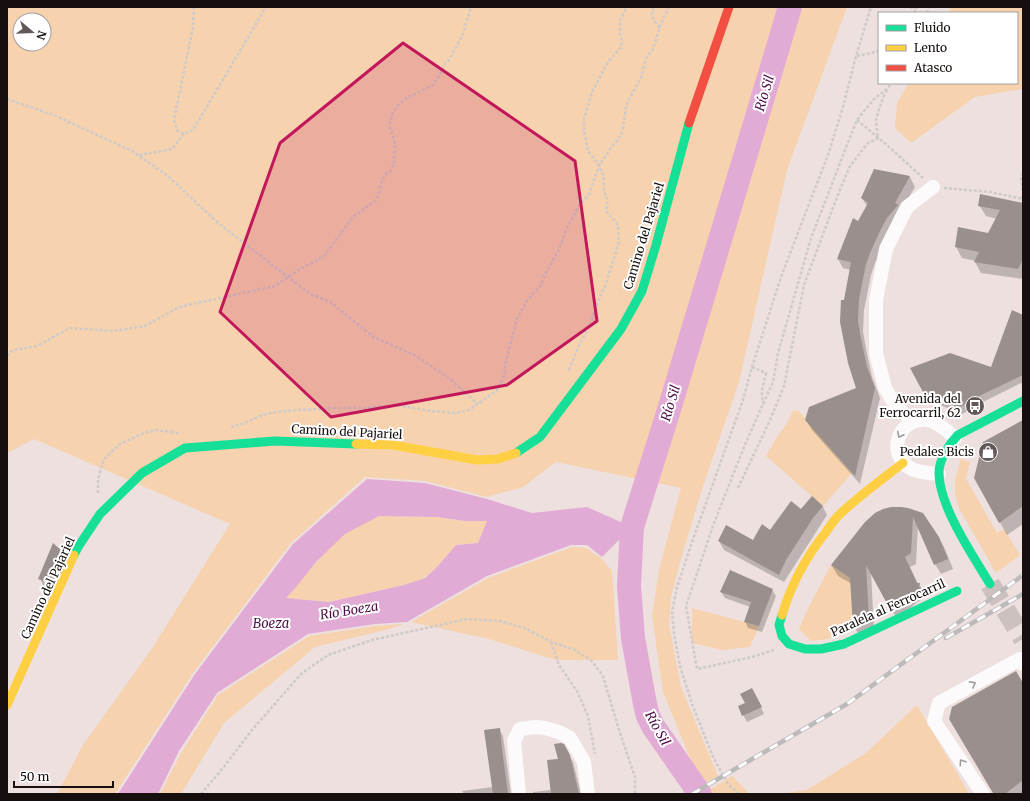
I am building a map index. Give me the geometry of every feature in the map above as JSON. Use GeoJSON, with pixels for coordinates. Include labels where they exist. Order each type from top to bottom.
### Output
{"type":"FeatureCollection","features":[{"type":"Feature","properties":{"kind":"street","name":"Camino del Pajariel"},"geometry":{"type":"LineString","coordinates":[[7,705],[78,547],[100,514],[142,473],[185,448],[275,441],[393,445],[477,460],[498,459],[518,452],[540,437],[621,329],[642,291],[656,245],[691,114],[729,7]]}},
{"type":"Feature","properties":{"kind":"street"},"geometry":{"type":"LineString","coordinates":[[914,421],[897,408],[885,388],[876,352],[876,300],[886,249],[906,207],[933,187]]}},
{"type":"Feature","properties":{"kind":"street"},"geometry":{"type":"LineString","coordinates":[[990,584],[948,507],[942,492],[939,474],[940,465],[955,438],[963,432],[1023,401]]}},
{"type":"Feature","properties":{"kind":"street"},"geometry":{"type":"LineString","coordinates":[[939,474],[921,472],[912,469],[903,463],[898,455],[896,446],[899,434],[906,426],[914,421],[927,420],[946,429],[955,438]]}},
{"type":"Feature","properties":{"kind":"street"},"geometry":{"type":"LineString","coordinates":[[789,644],[782,636],[779,625],[786,602],[798,574],[816,544],[838,516],[903,463]]}},
{"type":"Feature","properties":{"kind":"street","name":"Paralela al Ferrocarril"},"geometry":{"type":"LineString","coordinates":[[789,644],[805,649],[821,649],[844,644],[957,590]]}},
{"type":"Feature","properties":{"kind":"street"},"geometry":{"type":"LineString","coordinates":[[983,794],[934,721],[939,703],[1021,662]]}},
{"type":"Feature","properties":{"kind":"street"},"geometry":{"type":"LineString","coordinates":[[520,794],[514,741],[520,728],[536,726],[559,732],[570,738],[584,762],[588,794]]}},
{"type":"Feature","properties":{"kind":"path"},"geometry":{"type":"LineString","coordinates":[[184,134],[178,130],[174,120],[193,27],[194,7]]}},
{"type":"Feature","properties":{"kind":"path"},"geometry":{"type":"LineString","coordinates":[[138,155],[172,149],[184,134],[193,130],[266,7]]}},
{"type":"Feature","properties":{"kind":"path"},"geometry":{"type":"LineString","coordinates":[[7,356],[13,350],[37,346],[70,328],[113,331],[145,326],[179,307],[275,286],[297,271],[324,256],[353,217],[376,200],[382,180],[385,175],[390,172],[394,164],[395,145],[390,126],[393,112],[399,104],[407,98],[433,85],[445,64],[449,60],[462,34],[471,7]]}},
{"type":"Feature","properties":{"kind":"path"},"geometry":{"type":"LineString","coordinates":[[569,370],[580,343],[590,325],[619,243],[618,225],[606,211],[608,200],[605,195],[603,175],[599,166],[588,152],[584,131],[584,119],[592,92],[608,62],[621,47],[622,41],[620,34],[620,20],[627,7]]}},
{"type":"Feature","properties":{"kind":"path"},"geometry":{"type":"LineString","coordinates":[[654,7],[652,11],[653,21],[660,28]]}},
{"type":"Feature","properties":{"kind":"path"},"geometry":{"type":"LineString","coordinates":[[229,427],[245,423],[271,412],[293,410],[366,408],[380,406],[388,407],[395,405],[455,413],[469,410],[494,394],[505,373],[505,365],[517,319],[526,302],[541,285],[578,206],[589,194],[599,166],[624,129],[628,101],[641,78],[644,62],[653,49],[662,21],[669,7]]}},
{"type":"Feature","properties":{"kind":"path"},"geometry":{"type":"LineString","coordinates":[[739,794],[728,784],[713,758],[692,704],[680,666],[674,634],[672,612],[679,580],[743,400],[781,277],[829,152],[844,107],[856,56],[871,7]]}},
{"type":"Feature","properties":{"kind":"path"},"geometry":{"type":"LineString","coordinates":[[910,7],[916,8]]}},
{"type":"Feature","properties":{"kind":"path"},"geometry":{"type":"LineString","coordinates":[[856,56],[878,51]]}},
{"type":"Feature","properties":{"kind":"path"},"geometry":{"type":"LineString","coordinates":[[878,138],[876,120],[881,103],[890,84]]}},
{"type":"Feature","properties":{"kind":"path"},"geometry":{"type":"LineString","coordinates":[[789,644],[752,657],[697,669],[686,606],[716,516],[741,454],[773,382],[778,353],[811,238],[857,120],[873,100],[888,88]]}},
{"type":"Feature","properties":{"kind":"path"},"geometry":{"type":"LineString","coordinates":[[7,100],[56,116],[132,151],[168,176],[218,223],[310,294],[329,300],[372,336],[416,356],[450,379],[478,404]]}},
{"type":"Feature","properties":{"kind":"path"},"geometry":{"type":"LineString","coordinates":[[857,120],[933,187],[990,192],[1023,199],[1021,178],[1023,173]]}},
{"type":"Feature","properties":{"kind":"path"},"geometry":{"type":"LineString","coordinates":[[738,488],[770,420],[784,386],[804,285],[850,166],[867,144],[878,138]]}},
{"type":"Feature","properties":{"kind":"path"},"geometry":{"type":"LineString","coordinates":[[752,367],[766,373],[761,392],[761,398],[764,404]]}},
{"type":"Feature","properties":{"kind":"path"},"geometry":{"type":"LineString","coordinates":[[100,514],[98,479],[104,459],[120,444],[144,433],[156,430],[183,433]]}},
{"type":"Feature","properties":{"kind":"path"},"geometry":{"type":"LineString","coordinates":[[201,794],[252,730],[301,674],[328,655],[372,640],[467,619],[500,621],[527,630],[551,642],[573,649],[591,660],[603,676],[635,777],[635,794]]}},
{"type":"Feature","properties":{"kind":"path"},"geometry":{"type":"LineString","coordinates":[[551,642],[559,665],[577,691],[588,716],[595,760]]}},
{"type":"Feature","properties":{"kind":"highlighted area"},"geometry":{"type":"Polygon","coordinates":[[[403,43],[575,161],[597,321],[507,385],[331,417],[220,312],[280,143],[403,43]]]}},
{"type":"Feature","properties":{"kind":"shaded area"},"geometry":{"type":"Polygon","coordinates":[[[7,7],[847,7],[787,170],[739,382],[702,489],[671,597],[669,624],[681,687],[718,776],[701,785],[663,692],[652,616],[659,570],[681,488],[556,462],[523,487],[487,497],[425,481],[365,477],[291,543],[193,673],[115,794],[57,794],[83,745],[151,650],[230,524],[34,439],[7,453],[7,7]]]}},
{"type":"Feature","properties":{"kind":"shaded area"},"geometry":{"type":"Polygon","coordinates":[[[951,7],[1023,7],[1023,89],[975,97],[911,143],[895,128],[897,103],[908,84],[1018,84],[1018,12],[948,12],[951,7]]]}},
{"type":"Feature","properties":{"kind":"shaded area"},"geometry":{"type":"Polygon","coordinates":[[[798,410],[852,473],[823,506],[766,456],[778,435],[786,425],[792,412],[798,410]]]}},
{"type":"Feature","properties":{"kind":"shaded area"},"geometry":{"type":"Polygon","coordinates":[[[961,459],[970,462],[966,479],[997,533],[1004,529],[1020,555],[996,573],[959,508],[955,494],[955,479],[961,459]]]}},
{"type":"Feature","properties":{"kind":"shaded area"},"geometry":{"type":"Polygon","coordinates":[[[379,516],[437,517],[465,521],[487,521],[478,543],[456,545],[438,566],[424,578],[404,585],[329,602],[285,598],[321,557],[344,535],[379,516]]]}},
{"type":"Feature","properties":{"kind":"shaded area"},"geometry":{"type":"Polygon","coordinates":[[[572,547],[587,548],[600,557],[612,571],[618,660],[556,660],[489,639],[411,622],[488,578],[572,547]]]}},
{"type":"Feature","properties":{"kind":"shaded area"},"geometry":{"type":"Polygon","coordinates":[[[831,565],[850,578],[853,627],[828,639],[811,641],[799,629],[808,608],[831,565]]]}},
{"type":"Feature","properties":{"kind":"shaded area"},"geometry":{"type":"Polygon","coordinates":[[[692,608],[759,626],[750,647],[723,650],[692,643],[692,608]]]}},
{"type":"Feature","properties":{"kind":"shaded area"},"geometry":{"type":"Polygon","coordinates":[[[404,624],[315,647],[224,723],[181,794],[160,794],[181,753],[218,695],[309,636],[375,626],[404,624]]]}},
{"type":"Feature","properties":{"kind":"shaded area"},"geometry":{"type":"Polygon","coordinates":[[[917,705],[969,794],[780,794],[807,790],[866,753],[917,705]]]}},
{"type":"Feature","properties":{"kind":"shaded area"},"geometry":{"type":"Polygon","coordinates":[[[732,776],[750,794],[714,794],[711,789],[732,776]]]}},
{"type":"Feature","properties":{"kind":"water","name":"Boeza"},"geometry":{"type":"Polygon","coordinates":[[[367,479],[425,483],[487,499],[532,513],[587,507],[632,527],[602,557],[587,545],[571,545],[487,576],[407,622],[375,624],[308,634],[217,693],[179,751],[158,794],[118,794],[195,674],[293,544],[367,479]],[[379,516],[345,534],[316,562],[286,598],[329,602],[404,585],[425,578],[438,566],[456,545],[478,543],[487,521],[465,521],[437,517],[379,516]]]}},
{"type":"Feature","properties":{"kind":"building"},"geometry":{"type":"Polygon","coordinates":[[[874,169],[910,176],[895,203],[898,205],[887,218],[870,253],[866,264],[859,299],[858,321],[861,339],[867,367],[875,388],[855,476],[805,420],[809,407],[856,388],[848,363],[840,322],[841,300],[844,300],[851,262],[837,259],[853,218],[858,221],[868,203],[861,198],[874,169]]]}},
{"type":"Feature","properties":{"kind":"building"},"geometry":{"type":"Polygon","coordinates":[[[980,194],[1023,203],[1023,259],[1018,269],[974,262],[979,252],[955,247],[958,227],[988,233],[1000,210],[978,206],[980,194]]]}},
{"type":"Feature","properties":{"kind":"building"},"geometry":{"type":"Polygon","coordinates":[[[1012,310],[1023,315],[1023,375],[958,408],[924,394],[910,368],[950,353],[991,367],[1012,310]]]}},
{"type":"Feature","properties":{"kind":"building"},"geometry":{"type":"Polygon","coordinates":[[[1023,420],[1023,506],[999,523],[974,478],[983,442],[1023,420]]]}},
{"type":"Feature","properties":{"kind":"building"},"geometry":{"type":"Polygon","coordinates":[[[812,496],[823,506],[813,518],[786,560],[779,575],[718,541],[726,525],[753,540],[762,524],[770,530],[791,501],[801,509],[812,496]]]}},
{"type":"Feature","properties":{"kind":"building"},"geometry":{"type":"Polygon","coordinates":[[[891,507],[908,508],[923,513],[939,537],[948,559],[934,565],[913,517],[911,553],[905,557],[917,583],[920,583],[919,587],[921,588],[921,595],[890,609],[866,565],[869,620],[853,627],[850,578],[831,565],[865,522],[875,513],[891,507]]]}},
{"type":"Feature","properties":{"kind":"building"},"geometry":{"type":"Polygon","coordinates":[[[53,543],[63,552],[49,583],[38,579],[53,543]]]}},
{"type":"Feature","properties":{"kind":"building"},"geometry":{"type":"Polygon","coordinates":[[[730,570],[773,589],[759,626],[744,622],[751,602],[720,592],[730,570]]]}},
{"type":"Feature","properties":{"kind":"building"},"geometry":{"type":"Polygon","coordinates":[[[1016,671],[1023,683],[1023,780],[1005,794],[993,793],[949,719],[952,707],[1016,671]]]}},
{"type":"Feature","properties":{"kind":"building"},"geometry":{"type":"Polygon","coordinates":[[[752,688],[762,707],[742,716],[738,706],[745,703],[740,694],[752,688]]]}},
{"type":"Feature","properties":{"kind":"building"},"geometry":{"type":"Polygon","coordinates":[[[500,728],[508,794],[493,794],[484,730],[500,728]]]}},
{"type":"Feature","properties":{"kind":"building"},"geometry":{"type":"Polygon","coordinates":[[[554,744],[564,744],[570,755],[579,794],[551,794],[547,760],[558,759],[554,744]]]}},
{"type":"Feature","properties":{"kind":"waterway","name":"Río Sil"},"geometry":{"type":"LineString","coordinates":[[700,794],[653,726],[648,716],[633,638],[629,586],[632,527],[668,413],[790,7]]}},
{"type":"Feature","properties":{"kind":"tunnel"},"geometry":{"type":"LineString","coordinates":[[990,584],[1023,639]]}},
{"type":"Feature","properties":{"kind":"railway"},"geometry":{"type":"LineString","coordinates":[[692,794],[847,704],[1023,575]]}},
{"type":"Feature","properties":{"kind":"railway"},"geometry":{"type":"LineString","coordinates":[[946,638],[1023,594]]}},
{"type":"Feature","properties":{"kind":"traffic: fast"},"geometry":{"type":"LineString","coordinates":[[516,453],[540,437],[621,329],[642,291],[689,123]]}},
{"type":"Feature","properties":{"kind":"traffic: fast"},"geometry":{"type":"LineString","coordinates":[[990,584],[966,545],[951,515],[940,486],[939,468],[945,452],[958,435],[1023,401]]}},
{"type":"Feature","properties":{"kind":"traffic: fast"},"geometry":{"type":"LineString","coordinates":[[74,555],[100,514],[142,473],[185,448],[275,441],[356,444]]}},
{"type":"Feature","properties":{"kind":"traffic: fast"},"geometry":{"type":"LineString","coordinates":[[782,615],[779,625],[782,636],[789,644],[805,649],[821,649],[844,644],[957,591]]}},
{"type":"Feature","properties":{"kind":"traffic: slow"},"geometry":{"type":"LineString","coordinates":[[356,444],[393,445],[477,460],[498,459],[516,453]]}},
{"type":"Feature","properties":{"kind":"traffic: slow"},"geometry":{"type":"LineString","coordinates":[[782,615],[800,572],[812,551],[834,521],[854,501],[903,463]]}},
{"type":"Feature","properties":{"kind":"traffic: slow"},"geometry":{"type":"LineString","coordinates":[[7,705],[74,555]]}},
{"type":"Feature","properties":{"kind":"traffic: jam"},"geometry":{"type":"LineString","coordinates":[[689,123],[729,7]]}},
{"type":"Feature","properties":{"kind":"place","name":"Avenida del Ferrocarril, 62"},"geometry":{"type":"Point","coordinates":[975,406]}},
{"type":"Feature","properties":{"kind":"place","name":"Pedales Bicis"},"geometry":{"type":"Point","coordinates":[988,452]}},
{"type":"Feature","properties":{"kind":"water label","name":"Río Boeza"},"geometry":{"type":"Point","coordinates":[349,610]}}]}
